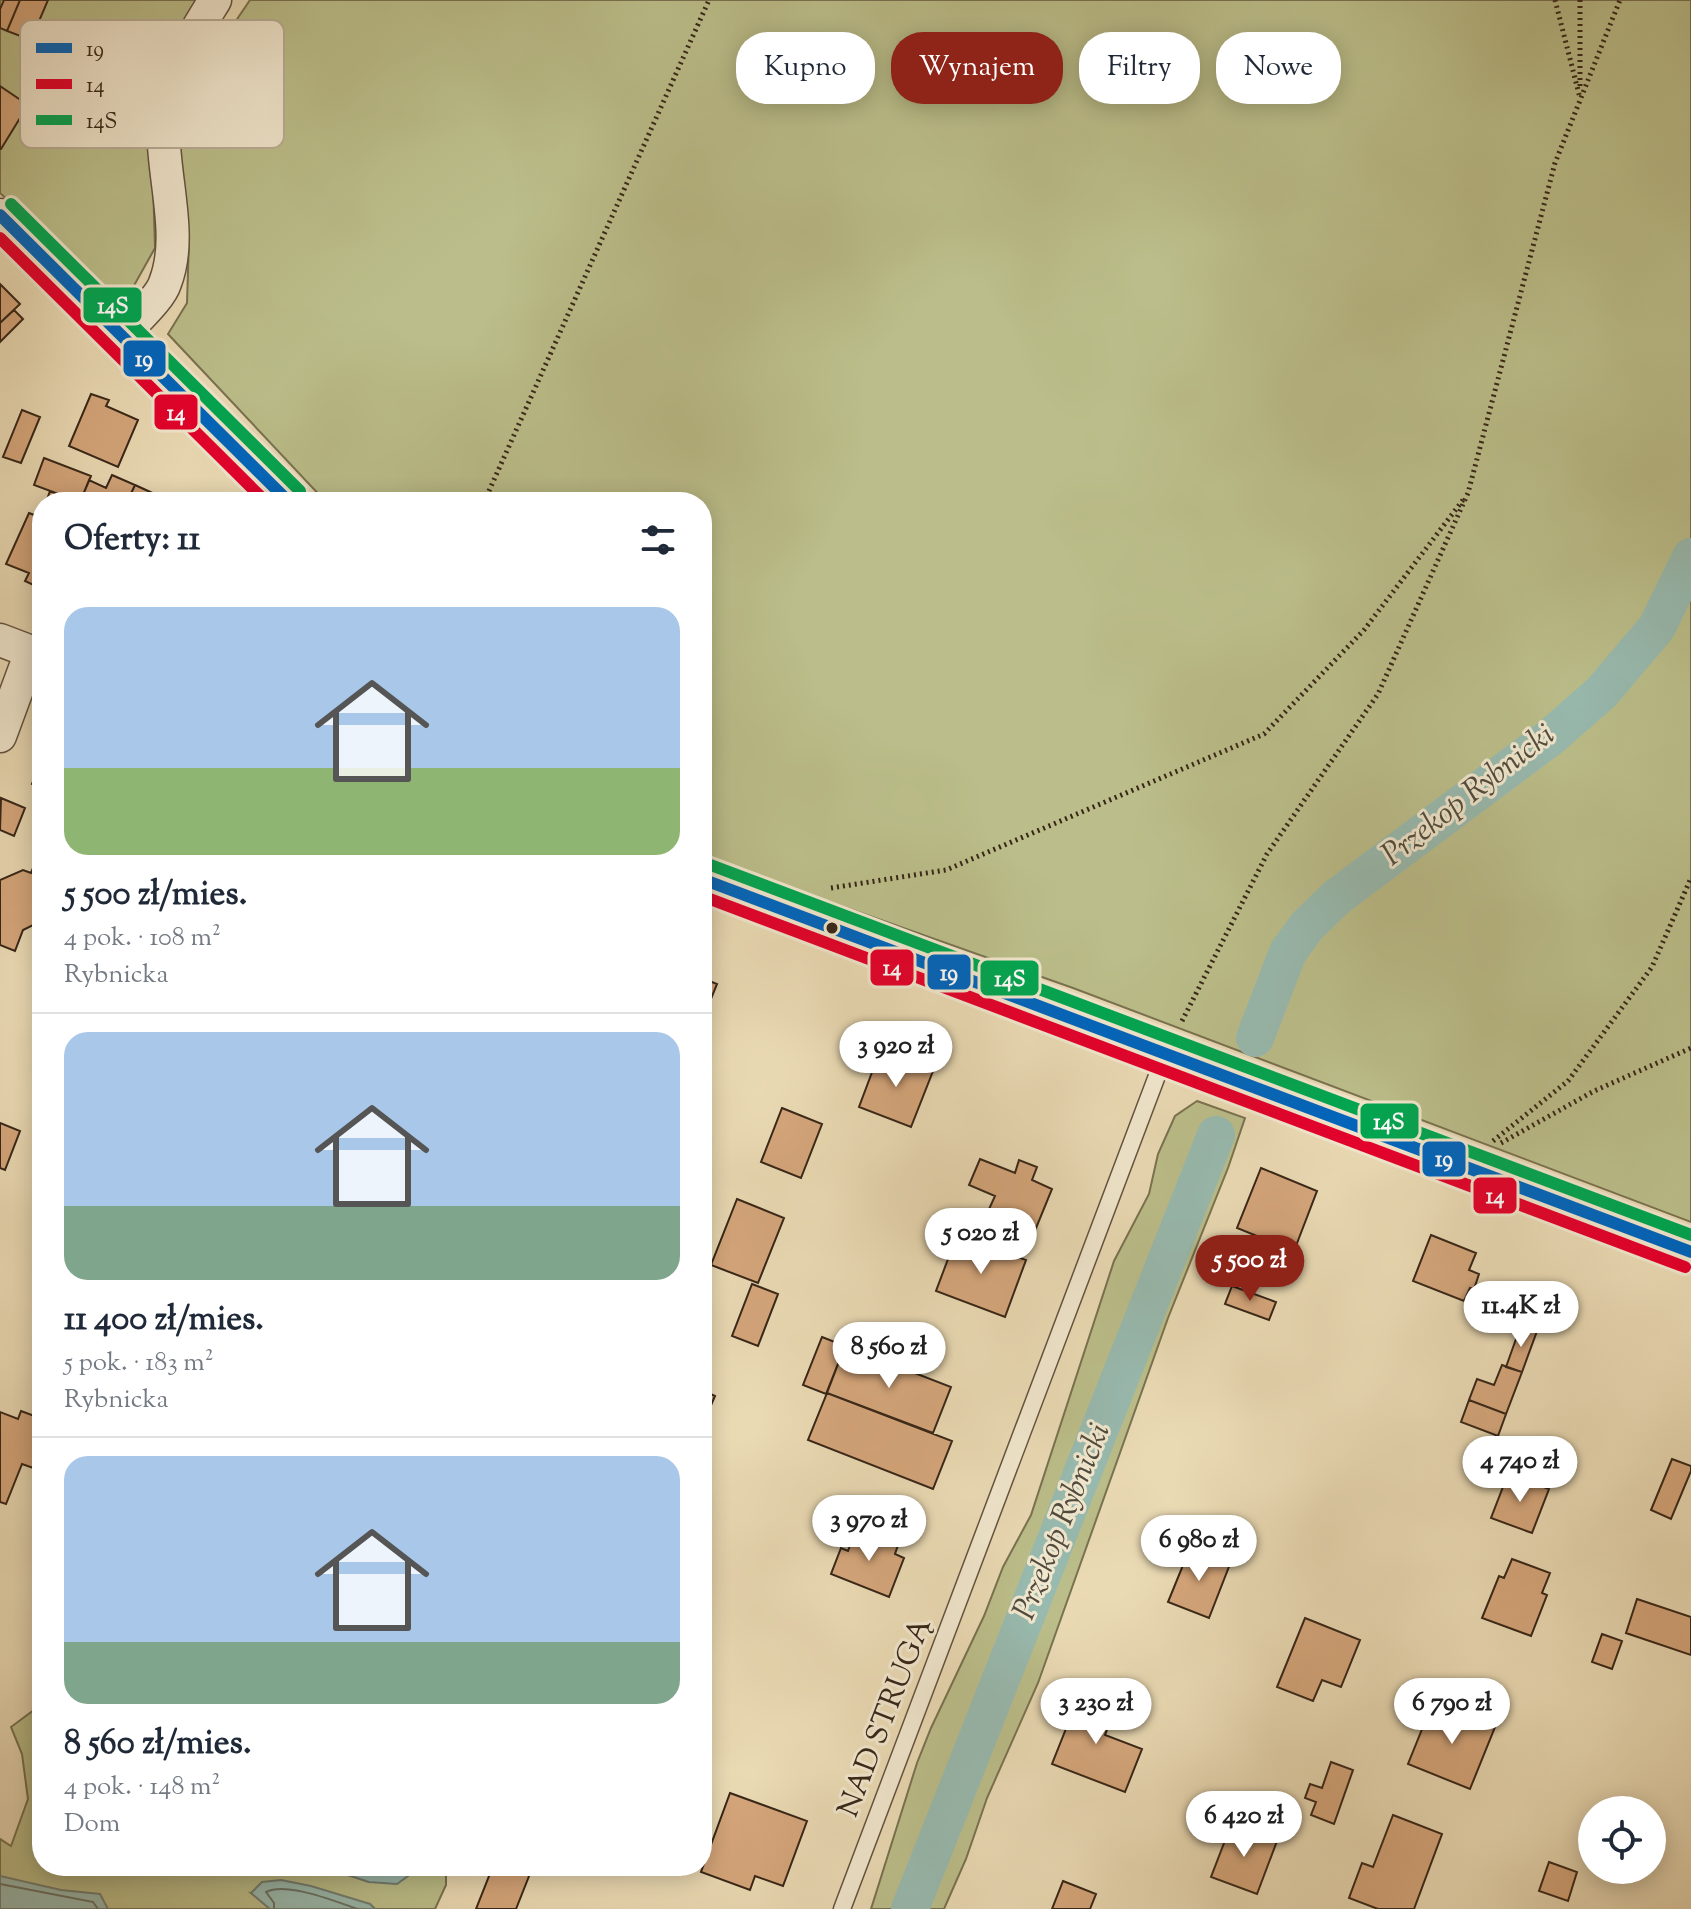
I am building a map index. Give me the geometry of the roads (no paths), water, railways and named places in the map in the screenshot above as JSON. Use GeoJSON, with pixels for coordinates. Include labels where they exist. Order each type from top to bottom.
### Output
{"type":"FeatureCollection","features":[{"type":"Feature","properties":{"kind":"street"},"geometry":{"type":"LineString","coordinates":[[203,20],[215,0]]}},
{"type":"Feature","properties":{"kind":"street"},"geometry":{"type":"LineString","coordinates":[[122,336],[165,285],[172,244],[165,148]]}},
{"type":"Feature","properties":{"kind":"street"},"geometry":{"type":"LineString","coordinates":[[0,215],[279,492]]}},
{"type":"Feature","properties":{"kind":"street"},"geometry":{"type":"LineString","coordinates":[[0,640],[32,652]]}},
{"type":"Feature","properties":{"kind":"street"},"geometry":{"type":"LineString","coordinates":[[0,736],[32,663]]}},
{"type":"Feature","properties":{"kind":"street"},"geometry":{"type":"LineString","coordinates":[[712,883],[1691,1252]]}},
{"type":"Feature","properties":{"kind":"lane","name":"NAD STRUGĄ"},"geometry":{"type":"LineString","coordinates":[[842,1909],[1166,1052]]}},
{"type":"Feature","properties":{"kind":"water"},"geometry":{"type":"Polygon","coordinates":[[[0,1876],[61,1890],[100,1894],[108,1909],[0,1909],[0,1876]]]}},
{"type":"Feature","properties":{"kind":"water"},"geometry":{"type":"Polygon","coordinates":[[[351,1876],[408,1876],[397,1884],[369,1882],[351,1876]]]}},
{"type":"Feature","properties":{"kind":"water"},"geometry":{"type":"Polygon","coordinates":[[[281,1880],[370,1904],[375,1909],[270,1909],[251,1893],[262,1882],[281,1880]]]}},
{"type":"Feature","properties":{"kind":"waterway","name":"Przekop Rybnicki"},"geometry":{"type":"LineString","coordinates":[[1255,1038],[1288,952],[1307,926],[1337,897],[1552,736],[1602,692],[1657,627],[1691,557]]}},
{"type":"Feature","properties":{"kind":"waterway","name":"Przekop Rybnicki"},"geometry":{"type":"LineString","coordinates":[[910,1909],[1216,1135]]}}]}
